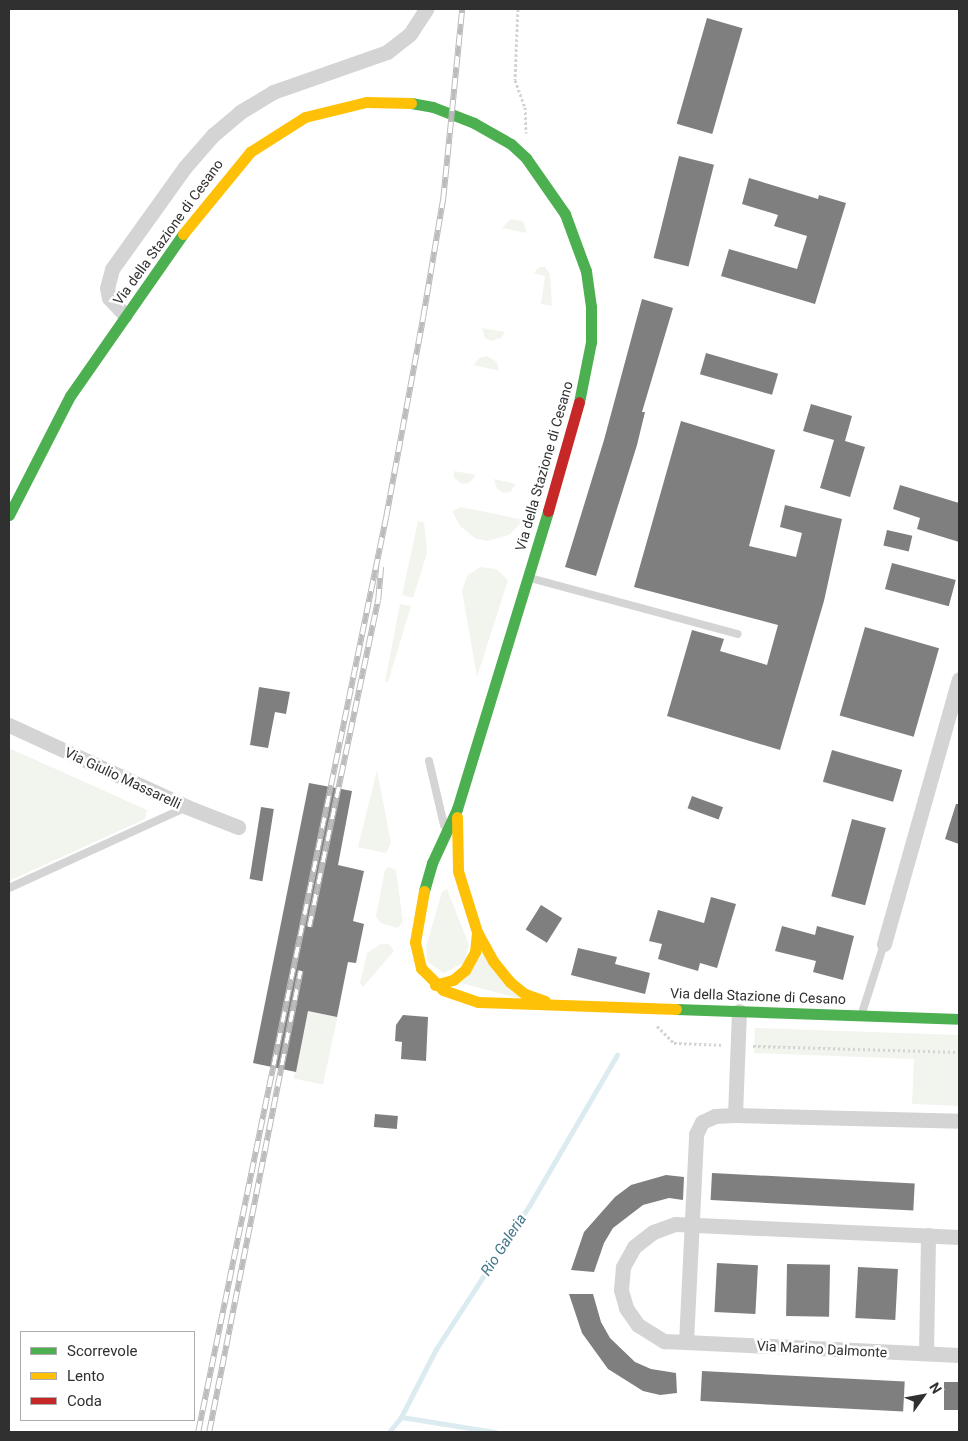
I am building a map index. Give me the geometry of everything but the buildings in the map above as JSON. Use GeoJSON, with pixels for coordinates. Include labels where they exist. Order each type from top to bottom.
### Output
{"type":"FeatureCollection","features":[{"type":"Feature","properties":{"kind":"street"},"geometry":{"type":"LineString","coordinates":[[125,315],[109,298],[108,281],[112,269],[185,167],[213,135],[240,112],[273,92],[387,52],[410,34],[426,9]]}},
{"type":"Feature","properties":{"kind":"street","name":"Via della Stazione di Cesano"},"geometry":{"type":"LineString","coordinates":[[9,515],[52,426],[125,315],[215,190],[238,162],[263,141],[305,117],[334,107],[380,100],[408,102],[457,115],[495,134],[526,158],[556,198],[575,233],[586,271],[592,324],[587,371],[576,417],[457,809],[432,863],[416,925],[417,956],[435,985],[471,1001],[516,1005],[554,1004],[959,1019]]}},
{"type":"Feature","properties":{"kind":"street"},"geometry":{"type":"LineString","coordinates":[[884,944],[959,679]]}},
{"type":"Feature","properties":{"kind":"street","name":"Via Giulio Massarelli"},"geometry":{"type":"LineString","coordinates":[[9,725],[186,808],[238,827]]}},
{"type":"Feature","properties":{"kind":"street","name":"Via della Stazione di Cesano"},"geometry":{"type":"LineString","coordinates":[[457,809],[458,871],[477,932],[493,961],[510,982],[525,994],[554,1004]]}},
{"type":"Feature","properties":{"kind":"street","name":"Via della Stazione di Cesano"},"geometry":{"type":"LineString","coordinates":[[435,985],[453,980],[465,970],[475,952],[477,932]]}},
{"type":"Feature","properties":{"kind":"street"},"geometry":{"type":"LineString","coordinates":[[735,1115],[739,1010]]}},
{"type":"Feature","properties":{"kind":"street"},"geometry":{"type":"LineString","coordinates":[[686,1342],[697,1130],[710,1118],[735,1115],[959,1122]]}},
{"type":"Feature","properties":{"kind":"street","name":"Via Marino Dalmonte"},"geometry":{"type":"LineString","coordinates":[[959,1237],[691,1225],[664,1226],[642,1238],[627,1256],[621,1277],[623,1300],[638,1326],[664,1342],[959,1355]]}},
{"type":"Feature","properties":{"kind":"street"},"geometry":{"type":"LineString","coordinates":[[926,1353],[928,1235]]}},
{"type":"Feature","properties":{"kind":"lane"},"geometry":{"type":"LineString","coordinates":[[528,577],[738,634]]}},
{"type":"Feature","properties":{"kind":"lane"},"geometry":{"type":"LineString","coordinates":[[429,761],[446,832]]}},
{"type":"Feature","properties":{"kind":"lane"},"geometry":{"type":"LineString","coordinates":[[9,888],[186,808]]}},
{"type":"Feature","properties":{"kind":"lane"},"geometry":{"type":"LineString","coordinates":[[861,1015],[884,944]]}},
{"type":"Feature","properties":{"kind":"path"},"geometry":{"type":"LineString","coordinates":[[518,9],[515,80],[526,107],[526,158]]}},
{"type":"Feature","properties":{"kind":"path"},"geometry":{"type":"LineString","coordinates":[[654,1023],[674,1043],[959,1052]]}},
{"type":"Feature","properties":{"kind":"shaded area"},"geometry":{"type":"Polygon","coordinates":[[[511,219],[523,221],[527,233],[502,228],[511,219]]]}},
{"type":"Feature","properties":{"kind":"shaded area"},"geometry":{"type":"Polygon","coordinates":[[[539,267],[545,267],[550,274],[552,306],[541,304],[545,276],[534,273],[539,267]]]}},
{"type":"Feature","properties":{"kind":"shaded area"},"geometry":{"type":"Polygon","coordinates":[[[482,328],[505,332],[501,338],[491,341],[485,338],[482,328]]]}},
{"type":"Feature","properties":{"kind":"shaded area"},"geometry":{"type":"Polygon","coordinates":[[[487,356],[497,362],[499,371],[474,365],[479,358],[487,356]]]}},
{"type":"Feature","properties":{"kind":"shaded area"},"geometry":{"type":"Polygon","coordinates":[[[454,471],[476,475],[469,483],[462,484],[454,478],[454,471]]]}},
{"type":"Feature","properties":{"kind":"shaded area"},"geometry":{"type":"Polygon","coordinates":[[[494,479],[516,484],[510,492],[503,493],[497,489],[494,479]]]}},
{"type":"Feature","properties":{"kind":"shaded area"},"geometry":{"type":"Polygon","coordinates":[[[461,507],[524,520],[509,535],[487,541],[475,538],[460,526],[452,511],[461,507]]]}},
{"type":"Feature","properties":{"kind":"shaded area"},"geometry":{"type":"Polygon","coordinates":[[[418,521],[424,522],[427,553],[413,598],[402,595],[418,521]]]}},
{"type":"Feature","properties":{"kind":"shaded area"},"geometry":{"type":"Polygon","coordinates":[[[480,567],[496,569],[508,580],[477,677],[462,591],[467,576],[480,567]]]}},
{"type":"Feature","properties":{"kind":"shaded area"},"geometry":{"type":"Polygon","coordinates":[[[400,604],[411,606],[388,682],[385,681],[400,604]]]}},
{"type":"Feature","properties":{"kind":"shaded area"},"geometry":{"type":"Polygon","coordinates":[[[9,748],[147,810],[145,819],[9,881],[9,748]]]}},
{"type":"Feature","properties":{"kind":"shaded area"},"geometry":{"type":"Polygon","coordinates":[[[377,770],[391,843],[386,853],[358,847],[377,770]]]}},
{"type":"Feature","properties":{"kind":"shaded area"},"geometry":{"type":"Polygon","coordinates":[[[388,867],[396,870],[403,922],[398,928],[381,923],[376,916],[385,870],[388,867]]]}},
{"type":"Feature","properties":{"kind":"shaded area"},"geometry":{"type":"Polygon","coordinates":[[[447,889],[469,945],[465,962],[444,973],[428,962],[426,947],[442,892],[447,889]]]}},
{"type":"Feature","properties":{"kind":"shaded area"},"geometry":{"type":"Polygon","coordinates":[[[381,944],[389,944],[394,951],[363,987],[360,983],[367,953],[381,944]]]}},
{"type":"Feature","properties":{"kind":"shaded area"},"geometry":{"type":"Polygon","coordinates":[[[482,954],[521,999],[461,983],[482,954]]]}},
{"type":"Feature","properties":{"kind":"shaded area"},"geometry":{"type":"Polygon","coordinates":[[[308,1011],[337,1017],[323,1085],[294,1078],[308,1011]]]}},
{"type":"Feature","properties":{"kind":"shaded area"},"geometry":{"type":"Polygon","coordinates":[[[755,1028],[959,1035],[959,1106],[912,1104],[914,1059],[754,1053],[755,1028]]]}},
{"type":"Feature","properties":{"kind":"waterway","name":"Rio Galeria"},"geometry":{"type":"LineString","coordinates":[[389,1432],[401,1417],[436,1349],[529,1206],[617,1055]]}},
{"type":"Feature","properties":{"kind":"waterway"},"geometry":{"type":"LineString","coordinates":[[401,1417],[495,1432]]}},
{"type":"Feature","properties":{"kind":"railway"},"geometry":{"type":"LineString","coordinates":[[198,1432],[386,517],[443,199],[462,9]]}},
{"type":"Feature","properties":{"kind":"railway"},"geometry":{"type":"LineString","coordinates":[[309,927],[378,600],[381,567]]}},
{"type":"Feature","properties":{"kind":"railway"},"geometry":{"type":"LineString","coordinates":[[209,1432],[300,971]]}},
{"type":"Feature","properties":{"kind":"traffic: fast"},"geometry":{"type":"LineString","coordinates":[[411,103],[433,107],[474,123],[511,144],[526,158],[565,214],[586,271],[591,307],[591,342],[579,402]]}},
{"type":"Feature","properties":{"kind":"traffic: fast"},"geometry":{"type":"LineString","coordinates":[[9,515],[70,396],[183,234]]}},
{"type":"Feature","properties":{"kind":"traffic: fast"},"geometry":{"type":"LineString","coordinates":[[424,891],[432,863],[457,809],[548,511]]}},
{"type":"Feature","properties":{"kind":"traffic: fast"},"geometry":{"type":"LineString","coordinates":[[676,1009],[959,1019]]}},
{"type":"Feature","properties":{"kind":"traffic: slow"},"geometry":{"type":"LineString","coordinates":[[183,234],[250,152],[305,117],[366,102],[411,103]]}},
{"type":"Feature","properties":{"kind":"traffic: slow"},"geometry":{"type":"LineString","coordinates":[[457,817],[458,871],[477,932],[493,961],[510,982],[525,994],[545,1001]]}},
{"type":"Feature","properties":{"kind":"traffic: slow"},"geometry":{"type":"LineString","coordinates":[[424,891],[415,942],[421,968],[443,990],[478,1002],[676,1009]]}},
{"type":"Feature","properties":{"kind":"traffic: slow"},"geometry":{"type":"LineString","coordinates":[[435,985],[453,980],[465,970],[475,952],[477,932]]}},
{"type":"Feature","properties":{"kind":"traffic: jam"},"geometry":{"type":"LineString","coordinates":[[548,511],[579,402]]}}]}
